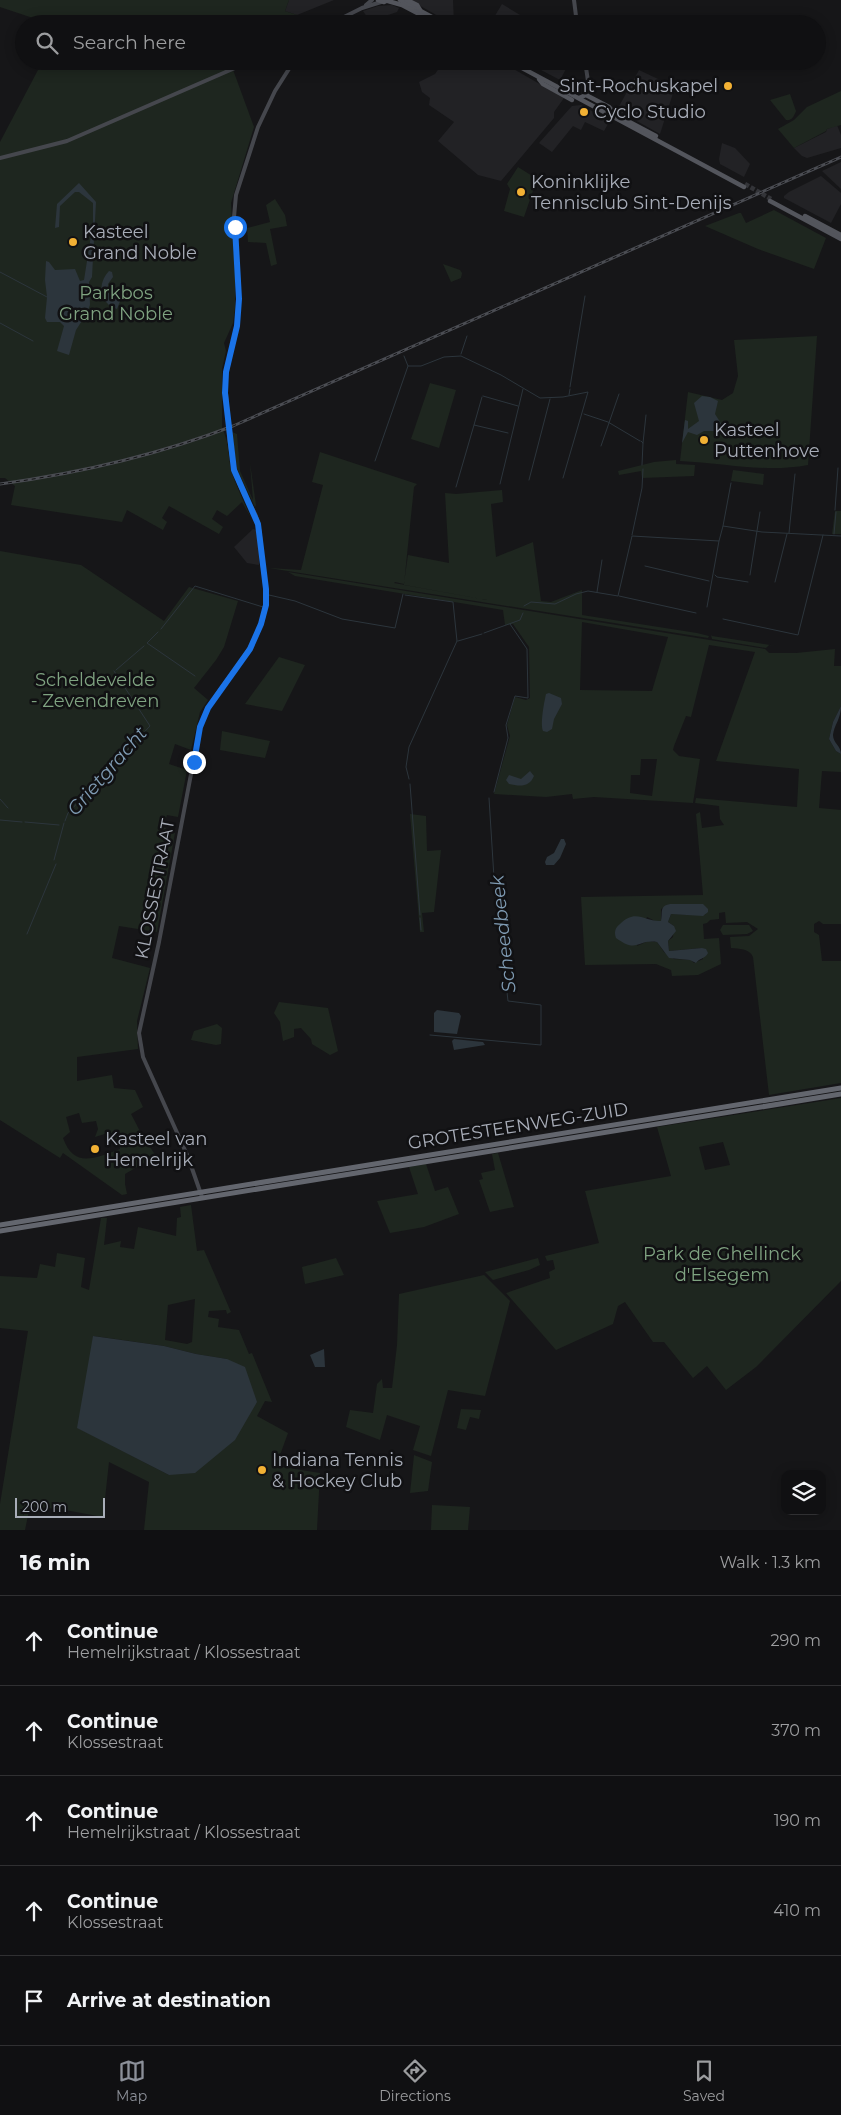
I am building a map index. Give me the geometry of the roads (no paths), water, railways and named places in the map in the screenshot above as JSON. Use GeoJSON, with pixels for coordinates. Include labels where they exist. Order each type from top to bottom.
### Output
{"type":"FeatureCollection","features":[{"type":"Feature","properties":{"kind":"highway","name":"GROTESTEENWEG-ZUID"},"geometry":{"type":"LineString","coordinates":[[201,1194],[841,1088]]}},
{"type":"Feature","properties":{"kind":"highway","name":"GROTESTEENWEG-ZUID"},"geometry":{"type":"LineString","coordinates":[[201,1194],[841,1094]]}},
{"type":"Feature","properties":{"kind":"highway"},"geometry":{"type":"LineString","coordinates":[[0,1225],[201,1194]]}},
{"type":"Feature","properties":{"kind":"highway"},"geometry":{"type":"LineString","coordinates":[[0,1231],[201,1194]]}},
{"type":"Feature","properties":{"kind":"main road"},"geometry":{"type":"LineString","coordinates":[[379,1],[388,0],[421,15]]}},
{"type":"Feature","properties":{"kind":"main road"},"geometry":{"type":"LineString","coordinates":[[400,0],[428,15]]}},
{"type":"Feature","properties":{"kind":"main road"},"geometry":{"type":"LineString","coordinates":[[407,0],[416,5],[421,11]]}},
{"type":"Feature","properties":{"kind":"main road"},"geometry":{"type":"LineString","coordinates":[[525,70],[582,97],[609,108],[615,114],[744,185],[582,97],[532,70]]}},
{"type":"Feature","properties":{"kind":"main road"},"geometry":{"type":"LineString","coordinates":[[536,76],[543,84],[572,100]]}},
{"type":"Feature","properties":{"kind":"main road"},"geometry":{"type":"LineString","coordinates":[[771,200],[841,237]]}},
{"type":"Feature","properties":{"kind":"street"},"geometry":{"type":"LineString","coordinates":[[362,8],[372,0]]}},
{"type":"Feature","properties":{"kind":"street"},"geometry":{"type":"LineString","coordinates":[[574,0],[576,15]]}},
{"type":"Feature","properties":{"kind":"street"},"geometry":{"type":"LineString","coordinates":[[348,15],[379,1]]}},
{"type":"Feature","properties":{"kind":"street"},"geometry":{"type":"LineString","coordinates":[[0,158],[67,141],[230,70]]}},
{"type":"Feature","properties":{"kind":"street","name":"KLOSSESTRAAT"},"geometry":{"type":"LineString","coordinates":[[201,1194],[188,1157],[143,1057],[140,1024],[159,942],[200,727],[211,703],[243,659],[259,632],[264,616],[266,597],[259,533],[255,514],[237,478],[232,461],[224,387],[229,355],[237,326],[239,299],[234,218],[236,195],[256,133],[288,70]]}},
{"type":"Feature","properties":{"kind":"street"},"geometry":{"type":"LineString","coordinates":[[582,97],[588,80],[586,70]]}},
{"type":"Feature","properties":{"kind":"waterway"},"geometry":{"type":"LineString","coordinates":[[0,272],[47,297]]}},
{"type":"Feature","properties":{"kind":"waterway"},"geometry":{"type":"LineString","coordinates":[[570,387],[585,296]]}},
{"type":"Feature","properties":{"kind":"waterway"},"geometry":{"type":"LineString","coordinates":[[0,323],[33,341]]}},
{"type":"Feature","properties":{"kind":"waterway"},"geometry":{"type":"LineString","coordinates":[[461,354],[467,336]]}},
{"type":"Feature","properties":{"kind":"waterway"},"geometry":{"type":"LineString","coordinates":[[404,356],[408,366],[421,366],[444,357],[461,356],[501,375],[540,398],[563,397],[588,392],[563,478]]}},
{"type":"Feature","properties":{"kind":"waterway"},"geometry":{"type":"LineString","coordinates":[[375,461],[408,366]]}},
{"type":"Feature","properties":{"kind":"waterway"},"geometry":{"type":"LineString","coordinates":[[500,484],[523,389]]}},
{"type":"Feature","properties":{"kind":"waterway"},"geometry":{"type":"LineString","coordinates":[[569,395],[570,389]]}},
{"type":"Feature","properties":{"kind":"waterway"},"geometry":{"type":"LineString","coordinates":[[601,446],[619,394]]}},
{"type":"Feature","properties":{"kind":"waterway"},"geometry":{"type":"LineString","coordinates":[[483,396],[518,406]]}},
{"type":"Feature","properties":{"kind":"waterway"},"geometry":{"type":"LineString","coordinates":[[482,397],[474,425],[508,433]]}},
{"type":"Feature","properties":{"kind":"waterway"},"geometry":{"type":"LineString","coordinates":[[529,480],[550,399]]}},
{"type":"Feature","properties":{"kind":"waterway"},"geometry":{"type":"LineString","coordinates":[[584,414],[608,422],[640,441]]}},
{"type":"Feature","properties":{"kind":"waterway"},"geometry":{"type":"LineString","coordinates":[[643,443],[646,415]]}},
{"type":"Feature","properties":{"kind":"waterway"},"geometry":{"type":"LineString","coordinates":[[456,487],[474,425]]}},
{"type":"Feature","properties":{"kind":"waterway"},"geometry":{"type":"LineString","coordinates":[[641,441],[643,443],[642,465]]}},
{"type":"Feature","properties":{"kind":"waterway"},"geometry":{"type":"LineString","coordinates":[[835,510],[838,468]]}},
{"type":"Feature","properties":{"kind":"waterway"},"geometry":{"type":"LineString","coordinates":[[632,535],[642,488],[643,469]]}},
{"type":"Feature","properties":{"kind":"waterway"},"geometry":{"type":"LineString","coordinates":[[789,533],[795,474]]}},
{"type":"Feature","properties":{"kind":"waterway"},"geometry":{"type":"LineString","coordinates":[[723,526],[731,483]]}},
{"type":"Feature","properties":{"kind":"waterway"},"geometry":{"type":"LineString","coordinates":[[750,575],[760,512]]}},
{"type":"Feature","properties":{"kind":"waterway"},"geometry":{"type":"LineString","coordinates":[[834,534],[836,512]]}},
{"type":"Feature","properties":{"kind":"waterway","name":"Scheedbeek"},"geometry":{"type":"LineString","coordinates":[[524,606],[531,602],[555,604],[576,594],[588,591],[618,596],[632,536],[719,541],[723,526],[762,532],[841,536]]}},
{"type":"Feature","properties":{"kind":"waterway"},"geometry":{"type":"LineString","coordinates":[[775,582],[787,534]]}},
{"type":"Feature","properties":{"kind":"waterway"},"geometry":{"type":"LineString","coordinates":[[723,619],[798,635],[823,535]]}},
{"type":"Feature","properties":{"kind":"waterway"},"geometry":{"type":"LineString","coordinates":[[707,607],[719,541]]}},
{"type":"Feature","properties":{"kind":"waterway"},"geometry":{"type":"LineString","coordinates":[[597,592],[602,560]]}},
{"type":"Feature","properties":{"kind":"waterway"},"geometry":{"type":"LineString","coordinates":[[645,566],[709,581]]}},
{"type":"Feature","properties":{"kind":"waterway"},"geometry":{"type":"LineString","coordinates":[[715,575],[717,577],[748,582]]}},
{"type":"Feature","properties":{"kind":"waterway","name":"Scheedbeek"},"geometry":{"type":"LineString","coordinates":[[161,629],[195,586],[263,607]]}},
{"type":"Feature","properties":{"kind":"waterway","name":"Scheedbeek"},"geometry":{"type":"LineString","coordinates":[[269,595],[295,601],[342,619],[395,628],[403,594]]}},
{"type":"Feature","properties":{"kind":"waterway","name":"Scheedbeek"},"geometry":{"type":"LineString","coordinates":[[405,595],[453,602],[457,641]]}},
{"type":"Feature","properties":{"kind":"waterway"},"geometry":{"type":"LineString","coordinates":[[619,596],[696,613]]}},
{"type":"Feature","properties":{"kind":"waterway","name":"Scheedbeek"},"geometry":{"type":"LineString","coordinates":[[484,633],[520,620],[523,613]]}},
{"type":"Feature","properties":{"kind":"waterway"},"geometry":{"type":"LineString","coordinates":[[494,792],[508,738],[506,725],[515,696],[528,698],[527,649],[510,624]]}},
{"type":"Feature","properties":{"kind":"waterway"},"geometry":{"type":"LineString","coordinates":[[158,632],[147,643],[195,676]]}},
{"type":"Feature","properties":{"kind":"waterway","name":"Scheedbeek"},"geometry":{"type":"LineString","coordinates":[[458,641],[482,634]]}},
{"type":"Feature","properties":{"kind":"waterway"},"geometry":{"type":"LineString","coordinates":[[409,779],[406,767],[409,747],[457,641]]}},
{"type":"Feature","properties":{"kind":"waterway"},"geometry":{"type":"LineString","coordinates":[[116,670],[144,646]]}},
{"type":"Feature","properties":{"kind":"waterway","name":"Grietgracht"},"geometry":{"type":"LineString","coordinates":[[65,821],[68,813],[150,726],[114,671]]}},
{"type":"Feature","properties":{"kind":"waterway"},"geometry":{"type":"LineString","coordinates":[[410,784],[420,915]]}},
{"type":"Feature","properties":{"kind":"waterway","name":"Scheedbeek"},"geometry":{"type":"LineString","coordinates":[[430,1035],[541,1045],[541,1005],[508,1001],[494,878],[489,798]]}},
{"type":"Feature","properties":{"kind":"waterway"},"geometry":{"type":"LineString","coordinates":[[0,799],[8,808]]}},
{"type":"Feature","properties":{"kind":"waterway"},"geometry":{"type":"LineString","coordinates":[[0,820],[22,822]]}},
{"type":"Feature","properties":{"kind":"waterway"},"geometry":{"type":"LineString","coordinates":[[25,822],[59,825]]}},
{"type":"Feature","properties":{"kind":"waterway","name":"Grietgracht"},"geometry":{"type":"LineString","coordinates":[[54,860],[64,823]]}},
{"type":"Feature","properties":{"kind":"waterway","name":"Grietgracht"},"geometry":{"type":"LineString","coordinates":[[27,934],[56,864]]}},
{"type":"Feature","properties":{"kind":"waterway"},"geometry":{"type":"LineString","coordinates":[[420,918],[421,930]]}},
{"type":"Feature","properties":{"kind":"tunnel"},"geometry":{"type":"LineString","coordinates":[[745,184],[771,199]]}},
{"type":"Feature","properties":{"kind":"railway"},"geometry":{"type":"LineString","coordinates":[[0,484],[118,462],[176,446],[233,426],[841,157]]}},
{"type":"Feature","properties":{"kind":"place","name":"Sint-Rochuskapel"},"geometry":{"type":"Point","coordinates":[728,86]}},
{"type":"Feature","properties":{"kind":"place","name":"Cyclo Studio"},"geometry":{"type":"Point","coordinates":[584,112]}},
{"type":"Feature","properties":{"kind":"place","name":"Koninklijke Tennisclub Sint-Denijs"},"geometry":{"type":"Point","coordinates":[521,192]}},
{"type":"Feature","properties":{"kind":"place","name":"Kasteel Grand Noble"},"geometry":{"type":"Point","coordinates":[73,242]}},
{"type":"Feature","properties":{"kind":"place","name":"Kasteel Puttenhove"},"geometry":{"type":"Point","coordinates":[704,440]}},
{"type":"Feature","properties":{"kind":"place","name":"Kasteel van Hemelrijk"},"geometry":{"type":"Point","coordinates":[95,1149]}},
{"type":"Feature","properties":{"kind":"place","name":"Indiana Tennis & Hockey Club"},"geometry":{"type":"Point","coordinates":[262,1470]}},
{"type":"Feature","properties":{"kind":"park label","name":"Parkbos Grand Noble"},"geometry":{"type":"Point","coordinates":[116,303]}},
{"type":"Feature","properties":{"kind":"park label","name":"Scheldevelde - Zevendreven"},"geometry":{"type":"Point","coordinates":[95,690]}},
{"type":"Feature","properties":{"kind":"park label","name":"Park de Ghellinck d'Elsegem"},"geometry":{"type":"Point","coordinates":[722,1264]}}]}
